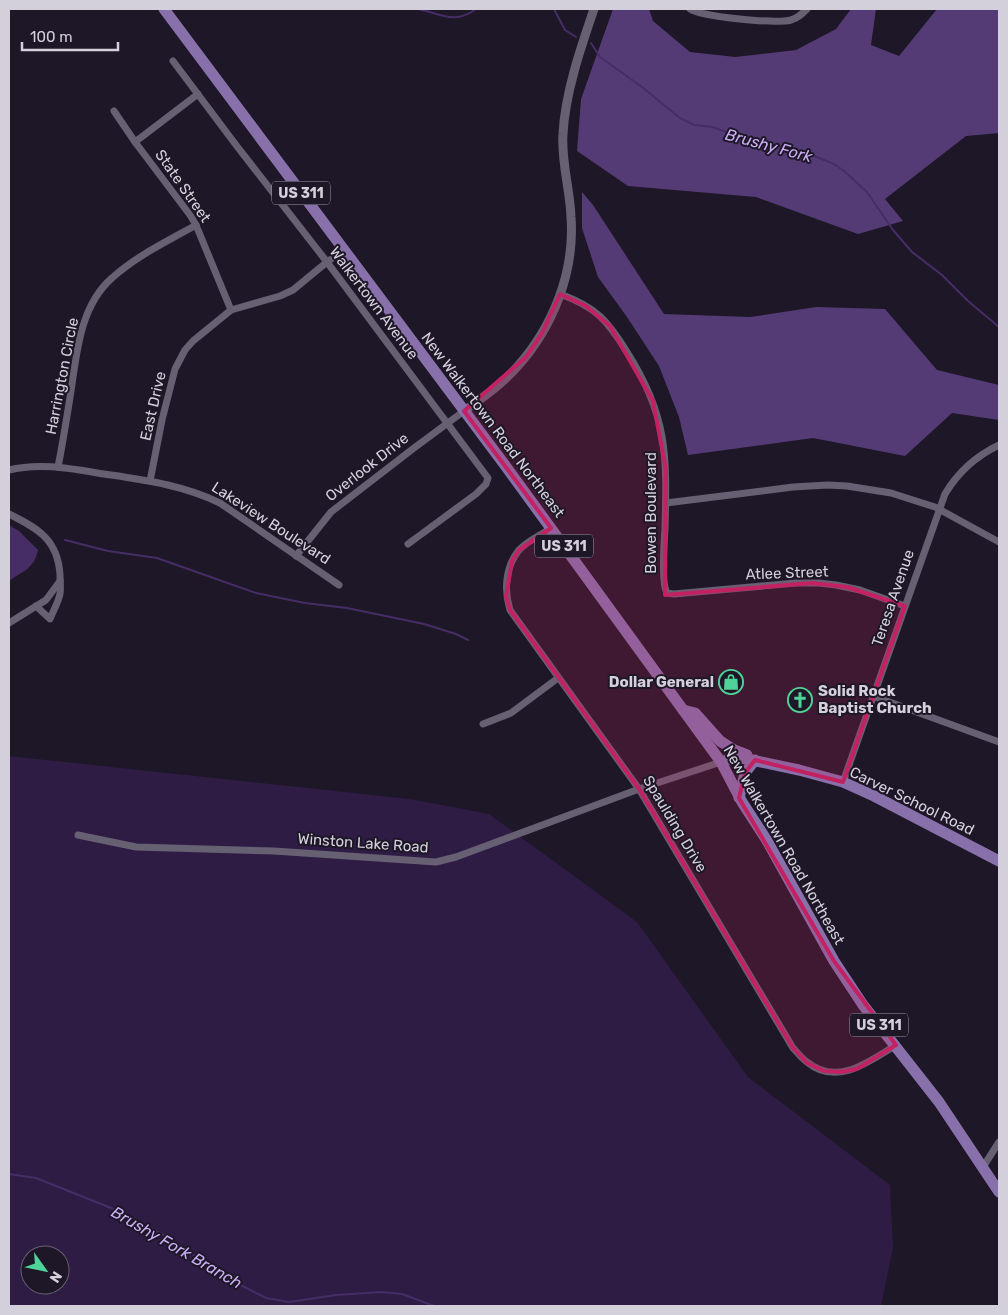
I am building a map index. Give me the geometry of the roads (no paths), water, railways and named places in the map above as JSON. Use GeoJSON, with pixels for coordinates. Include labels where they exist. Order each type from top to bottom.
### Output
{"type":"FeatureCollection","features":[{"type":"Feature","properties":{"kind":"main road","name":"New Walkertown Road Northeast"},"geometry":{"type":"LineString","coordinates":[[164,9],[551,528],[721,762],[834,961],[863,1005],[939,1102],[999,1192]]}},
{"type":"Feature","properties":{"kind":"main road"},"geometry":{"type":"LineString","coordinates":[[683,710],[695,712],[720,741],[755,760],[744,773],[740,798]]}},
{"type":"Feature","properties":{"kind":"main road","name":"Carver School Road"},"geometry":{"type":"LineString","coordinates":[[721,762],[737,757],[799,770],[843,782],[874,796],[999,861]]}},
{"type":"Feature","properties":{"kind":"street"},"geometry":{"type":"LineString","coordinates":[[464,411],[510,374],[521,362],[542,333],[560,294],[568,264],[571,231],[570,203],[564,160],[564,120],[571,84],[594,9]]}},
{"type":"Feature","properties":{"kind":"street"},"geometry":{"type":"LineString","coordinates":[[690,9],[699,13],[731,18],[784,21],[796,18],[807,9]]}},
{"type":"Feature","properties":{"kind":"street","name":"Walkertown Avenue"},"geometry":{"type":"LineString","coordinates":[[173,61],[327,262],[486,475],[488,481],[476,494],[408,544]]}},
{"type":"Feature","properties":{"kind":"street"},"geometry":{"type":"LineString","coordinates":[[135,142],[198,94]]}},
{"type":"Feature","properties":{"kind":"street","name":"State Street"},"geometry":{"type":"LineString","coordinates":[[114,112],[196,225],[232,310]]}},
{"type":"Feature","properties":{"kind":"street","name":"Harrington Circle"},"geometry":{"type":"LineString","coordinates":[[58,467],[77,354],[85,321],[95,297],[111,278],[125,268],[160,245],[196,225]]}},
{"type":"Feature","properties":{"kind":"street","name":"East Drive"},"geometry":{"type":"LineString","coordinates":[[150,481],[169,391],[179,360],[197,337],[232,310],[280,296],[293,290],[344,250]]}},
{"type":"Feature","properties":{"kind":"street","name":"Bowen Boulevard"},"geometry":{"type":"LineString","coordinates":[[560,294],[586,306],[605,320],[616,333],[647,387],[656,409],[662,432],[666,470],[664,571],[667,593]]}},
{"type":"Feature","properties":{"kind":"street","name":"Overlook Drive"},"geometry":{"type":"LineString","coordinates":[[296,556],[331,512],[464,411]]}},
{"type":"Feature","properties":{"kind":"street","name":"Teresa Avenue"},"geometry":{"type":"LineString","coordinates":[[843,782],[939,509],[950,485],[963,470],[981,455],[999,445]]}},
{"type":"Feature","properties":{"kind":"street","name":"Lakeview Boulevard"},"geometry":{"type":"LineString","coordinates":[[9,470],[58,467],[150,481],[199,493],[220,502],[339,585]]}},
{"type":"Feature","properties":{"kind":"street"},"geometry":{"type":"LineString","coordinates":[[666,503],[783,488],[828,485],[892,493],[939,509],[999,542]]}},
{"type":"Feature","properties":{"kind":"street"},"geometry":{"type":"LineString","coordinates":[[9,514],[37,529],[53,546],[58,560],[60,593],[50,620],[36,606]]}},
{"type":"Feature","properties":{"kind":"street","name":"Spaulding Drive"},"geometry":{"type":"LineString","coordinates":[[551,528],[519,550],[512,561],[506,580],[506,597],[510,610],[639,789],[794,1048],[807,1063],[824,1071],[840,1072],[857,1069],[896,1045]]}},
{"type":"Feature","properties":{"kind":"street"},"geometry":{"type":"LineString","coordinates":[[9,623],[46,600],[60,581]]}},
{"type":"Feature","properties":{"kind":"street","name":"Atlee Street"},"geometry":{"type":"LineString","coordinates":[[667,593],[819,583],[860,590],[905,606]]}},
{"type":"Feature","properties":{"kind":"street"},"geometry":{"type":"LineString","coordinates":[[483,724],[511,713],[558,678]]}},
{"type":"Feature","properties":{"kind":"street"},"geometry":{"type":"LineString","coordinates":[[874,696],[999,742]]}},
{"type":"Feature","properties":{"kind":"street","name":"Winston Lake Road"},"geometry":{"type":"LineString","coordinates":[[78,835],[136,847],[274,851],[436,862],[456,857],[639,789],[721,762]]}},
{"type":"Feature","properties":{"kind":"street"},"geometry":{"type":"LineString","coordinates":[[983,1167],[999,1142]]}},
{"type":"Feature","properties":{"kind":"waterway","name":"Brushy Fork"},"geometry":{"type":"LineString","coordinates":[[418,9],[448,17],[461,16],[476,9]]}},
{"type":"Feature","properties":{"kind":"waterway","name":"Brushy Fork"},"geometry":{"type":"LineString","coordinates":[[554,9],[565,30],[576,37]]}},
{"type":"Feature","properties":{"kind":"waterway","name":"Brushy Fork"},"geometry":{"type":"LineString","coordinates":[[591,43],[600,57],[642,87],[680,118],[694,125],[713,127],[752,142],[775,145],[812,155],[834,164],[867,192],[893,230],[912,252],[942,275],[968,301],[999,327]]}},
{"type":"Feature","properties":{"kind":"waterway"},"geometry":{"type":"LineString","coordinates":[[65,540],[108,551],[157,558],[256,593],[305,603],[347,608],[424,624],[456,634],[468,640]]}},
{"type":"Feature","properties":{"kind":"waterway","name":"Brushy Fork Branch"},"geometry":{"type":"LineString","coordinates":[[9,1174],[36,1178],[116,1210],[165,1236],[231,1280],[266,1298],[289,1302],[336,1295],[381,1292],[402,1294],[434,1306]]}},
{"type":"Feature","properties":{"kind":"place","name":"Dollar General"},"geometry":{"type":"Point","coordinates":[731,682]}},
{"type":"Feature","properties":{"kind":"place","name":"Solid Rock Baptist Church"},"geometry":{"type":"Point","coordinates":[800,700]}}]}
